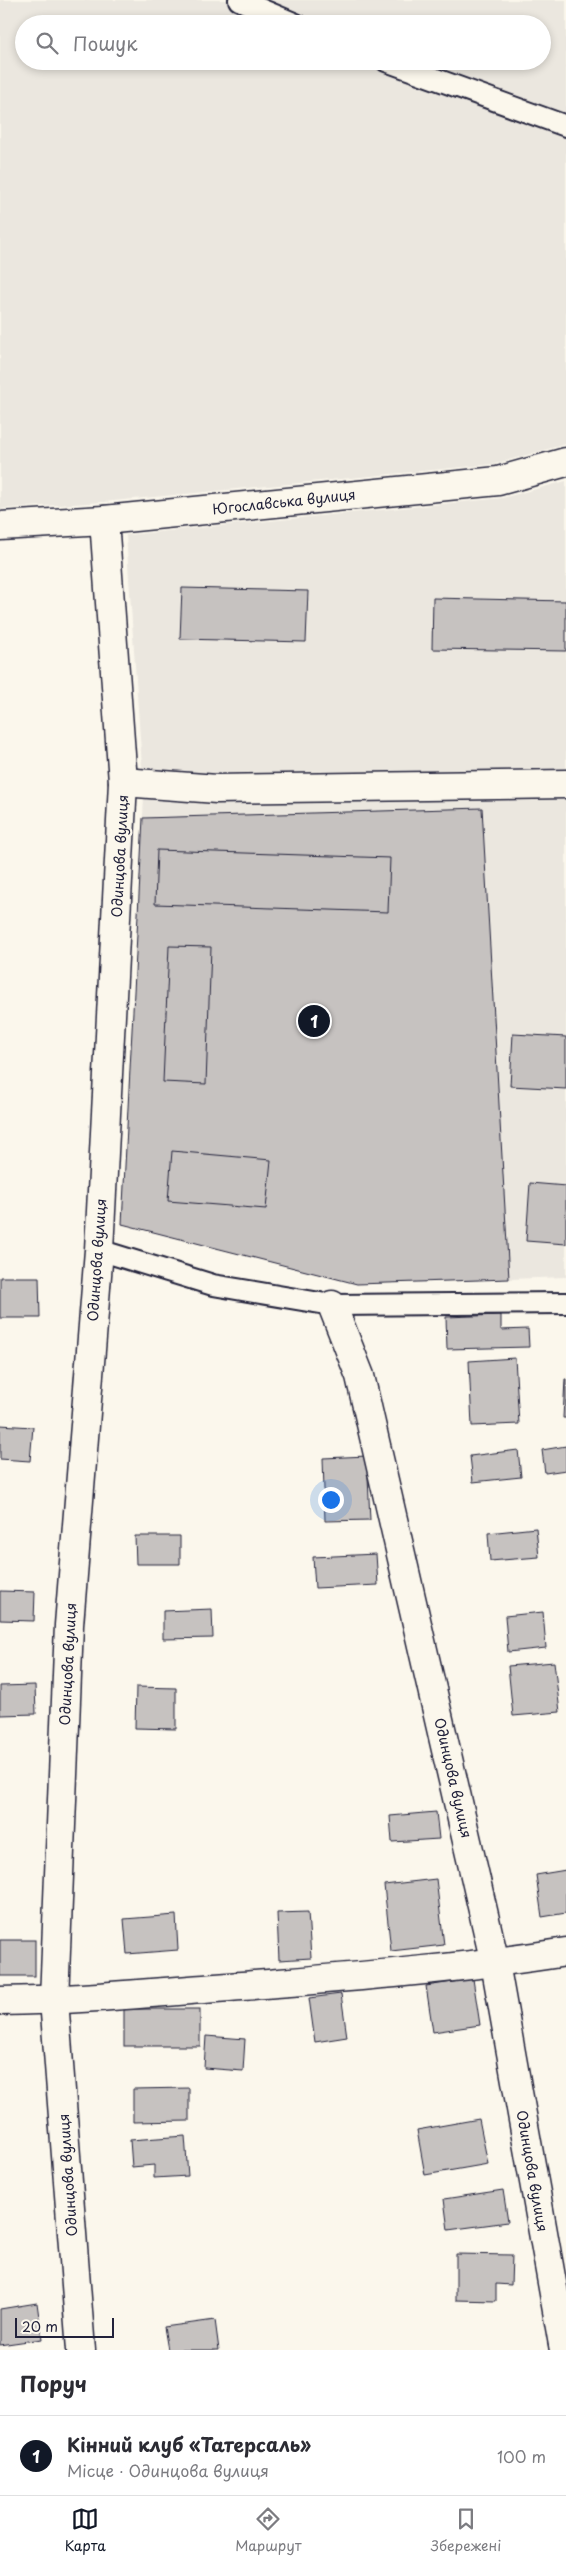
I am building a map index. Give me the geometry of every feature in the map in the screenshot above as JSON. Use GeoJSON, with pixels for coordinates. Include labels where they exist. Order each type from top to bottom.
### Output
{"type":"FeatureCollection","features":[{"type":"Feature","properties":{"kind":"street","name":"Югославська вулиця"},"geometry":{"type":"LineString","coordinates":[[0,526],[104,520],[498,481],[566,462]]}},
{"type":"Feature","properties":{"kind":"street","name":"Одинцова вулиця"},"geometry":{"type":"LineString","coordinates":[[81,2350],[54,2000],[69,1625],[99,1250],[123,782],[104,520]]}},
{"type":"Feature","properties":{"kind":"street"},"geometry":{"type":"LineString","coordinates":[[123,782],[217,789],[566,784]]}},
{"type":"Feature","properties":{"kind":"street","name":"Одинцова вулиця"},"geometry":{"type":"LineString","coordinates":[[332,1305],[360,1376],[495,1963],[564,2350]]}},
{"type":"Feature","properties":{"kind":"street"},"geometry":{"type":"LineString","coordinates":[[0,2001],[54,2000],[495,1963],[566,1952]]}},
{"type":"Feature","properties":{"kind":"lane"},"geometry":{"type":"LineString","coordinates":[[240,0],[275,15]]}},
{"type":"Feature","properties":{"kind":"lane"},"geometry":{"type":"LineString","coordinates":[[411,70],[566,126]]}},
{"type":"Feature","properties":{"kind":"lane"},"geometry":{"type":"LineString","coordinates":[[99,1250],[213,1285],[332,1305],[566,1303]]}},
{"type":"Feature","properties":{"kind":"shaded area"},"geometry":{"type":"Polygon","coordinates":[[[0,0],[566,0],[566,444],[495,464],[103,502],[0,509],[0,0]]]}},
{"type":"Feature","properties":{"kind":"shaded area"},"geometry":{"type":"Polygon","coordinates":[[[566,481],[566,1277],[357,1284],[122,1224],[144,796],[126,535],[502,498],[566,481]]]}},
{"type":"Feature","properties":{"kind":"building"},"geometry":{"type":"Polygon","coordinates":[[[182,588],[308,591],[306,642],[180,639],[182,588]]]}},
{"type":"Feature","properties":{"kind":"building"},"geometry":{"type":"Polygon","coordinates":[[[433,598],[566,601],[566,651],[432,649],[433,598]]]}},
{"type":"Feature","properties":{"kind":"building"},"geometry":{"type":"Polygon","coordinates":[[[482,808],[509,1279],[357,1284],[122,1224],[143,818],[482,808]]]}},
{"type":"Feature","properties":{"kind":"building"},"geometry":{"type":"Polygon","coordinates":[[[157,850],[390,858],[388,912],[155,904],[157,850]]]}},
{"type":"Feature","properties":{"kind":"building"},"geometry":{"type":"Polygon","coordinates":[[[169,946],[211,947],[206,1084],[163,1082],[169,946]]]}},
{"type":"Feature","properties":{"kind":"building"},"geometry":{"type":"Polygon","coordinates":[[[513,1034],[566,1037],[566,1089],[510,1086],[513,1034]]]}},
{"type":"Feature","properties":{"kind":"building"},"geometry":{"type":"Polygon","coordinates":[[[172,1151],[271,1160],[266,1209],[168,1201],[172,1151]]]}},
{"type":"Feature","properties":{"kind":"building"},"geometry":{"type":"Polygon","coordinates":[[[530,1183],[566,1186],[566,1244],[526,1241],[530,1183]]]}},
{"type":"Feature","properties":{"kind":"building"},"geometry":{"type":"Polygon","coordinates":[[[0,1277],[39,1277],[40,1318],[0,1318],[0,1277]]]}},
{"type":"Feature","properties":{"kind":"building"},"geometry":{"type":"Polygon","coordinates":[[[501,1315],[501,1330],[528,1329],[529,1347],[447,1349],[446,1317],[501,1315]]]}},
{"type":"Feature","properties":{"kind":"building"},"geometry":{"type":"Polygon","coordinates":[[[515,1358],[519,1424],[472,1426],[469,1361],[515,1358]]]}},
{"type":"Feature","properties":{"kind":"building"},"geometry":{"type":"Polygon","coordinates":[[[565,1379],[566,1418],[563,1418],[565,1379]]]}},
{"type":"Feature","properties":{"kind":"building"},"geometry":{"type":"Polygon","coordinates":[[[0,1425],[33,1427],[30,1461],[0,1459],[0,1425]]]}},
{"type":"Feature","properties":{"kind":"building"},"geometry":{"type":"Polygon","coordinates":[[[566,1446],[566,1470],[545,1473],[542,1450],[566,1446]]]}},
{"type":"Feature","properties":{"kind":"building"},"geometry":{"type":"Polygon","coordinates":[[[518,1450],[521,1477],[473,1482],[470,1456],[518,1450]]]}},
{"type":"Feature","properties":{"kind":"building"},"geometry":{"type":"Polygon","coordinates":[[[367,1456],[370,1520],[325,1521],[323,1458],[367,1456]]]}},
{"type":"Feature","properties":{"kind":"building"},"geometry":{"type":"Polygon","coordinates":[[[536,1528],[539,1557],[490,1561],[488,1533],[536,1528]]]}},
{"type":"Feature","properties":{"kind":"building"},"geometry":{"type":"Polygon","coordinates":[[[135,1536],[180,1536],[180,1564],[136,1564],[135,1536]]]}},
{"type":"Feature","properties":{"kind":"building"},"geometry":{"type":"Polygon","coordinates":[[[376,1554],[378,1585],[315,1588],[313,1557],[376,1554]]]}},
{"type":"Feature","properties":{"kind":"building"},"geometry":{"type":"Polygon","coordinates":[[[0,1591],[35,1592],[34,1621],[0,1620],[0,1591]]]}},
{"type":"Feature","properties":{"kind":"building"},"geometry":{"type":"Polygon","coordinates":[[[212,1609],[213,1638],[163,1639],[163,1611],[212,1609]]]}},
{"type":"Feature","properties":{"kind":"building"},"geometry":{"type":"Polygon","coordinates":[[[543,1612],[546,1648],[508,1652],[505,1616],[543,1612]]]}},
{"type":"Feature","properties":{"kind":"building"},"geometry":{"type":"Polygon","coordinates":[[[554,1662],[560,1712],[513,1716],[508,1666],[554,1662]]]}},
{"type":"Feature","properties":{"kind":"building"},"geometry":{"type":"Polygon","coordinates":[[[35,1685],[36,1714],[0,1715],[0,1686],[35,1685]]]}},
{"type":"Feature","properties":{"kind":"building"},"geometry":{"type":"Polygon","coordinates":[[[136,1687],[176,1688],[176,1729],[135,1728],[136,1687]]]}},
{"type":"Feature","properties":{"kind":"building"},"geometry":{"type":"Polygon","coordinates":[[[436,1812],[439,1839],[392,1842],[390,1816],[436,1812]]]}},
{"type":"Feature","properties":{"kind":"building"},"geometry":{"type":"Polygon","coordinates":[[[566,1870],[566,1913],[542,1917],[536,1875],[566,1870]]]}},
{"type":"Feature","properties":{"kind":"building"},"geometry":{"type":"Polygon","coordinates":[[[436,1879],[444,1945],[391,1951],[384,1885],[436,1879]]]}},
{"type":"Feature","properties":{"kind":"building"},"geometry":{"type":"Polygon","coordinates":[[[308,1912],[311,1958],[279,1960],[277,1913],[308,1912]]]}},
{"type":"Feature","properties":{"kind":"building"},"geometry":{"type":"Polygon","coordinates":[[[176,1915],[178,1950],[127,1954],[124,1919],[176,1915]]]}},
{"type":"Feature","properties":{"kind":"building"},"geometry":{"type":"Polygon","coordinates":[[[0,1940],[35,1940],[35,1976],[0,1976],[0,1940]]]}},
{"type":"Feature","properties":{"kind":"building"},"geometry":{"type":"Polygon","coordinates":[[[473,1979],[480,2025],[433,2032],[426,1986],[473,1979]]]}},
{"type":"Feature","properties":{"kind":"building"},"geometry":{"type":"Polygon","coordinates":[[[341,1994],[347,2037],[315,2042],[309,1998],[341,1994]]]}},
{"type":"Feature","properties":{"kind":"building"},"geometry":{"type":"Polygon","coordinates":[[[124,2009],[200,2009],[200,2046],[124,2046],[124,2009]]]}},
{"type":"Feature","properties":{"kind":"building"},"geometry":{"type":"Polygon","coordinates":[[[206,2036],[245,2039],[243,2071],[204,2068],[206,2036]]]}},
{"type":"Feature","properties":{"kind":"building"},"geometry":{"type":"Polygon","coordinates":[[[189,2088],[189,2121],[133,2122],[133,2089],[189,2088]]]}},
{"type":"Feature","properties":{"kind":"building"},"geometry":{"type":"Polygon","coordinates":[[[479,2119],[488,2164],[425,2175],[417,2130],[479,2119]]]}},
{"type":"Feature","properties":{"kind":"building"},"geometry":{"type":"Polygon","coordinates":[[[185,2136],[188,2176],[154,2178],[154,2165],[132,2167],[130,2140],[185,2136]]]}},
{"type":"Feature","properties":{"kind":"building"},"geometry":{"type":"Polygon","coordinates":[[[503,2190],[508,2222],[448,2230],[444,2199],[503,2190]]]}},
{"type":"Feature","properties":{"kind":"building"},"geometry":{"type":"Polygon","coordinates":[[[456,2254],[512,2255],[511,2285],[496,2284],[496,2301],[456,2300],[456,2254]]]}},
{"type":"Feature","properties":{"kind":"building"},"geometry":{"type":"Polygon","coordinates":[[[37,2303],[42,2339],[0,2345],[0,2309],[37,2303]]]}},
{"type":"Feature","properties":{"kind":"building"},"geometry":{"type":"Polygon","coordinates":[[[215,2320],[219,2350],[168,2350],[164,2327],[215,2320]]]}},
{"type":"Feature","properties":{"kind":"place","name":"Кінний клуб «Татерсаль»"},"geometry":{"type":"Point","coordinates":[314,1021]}}]}
